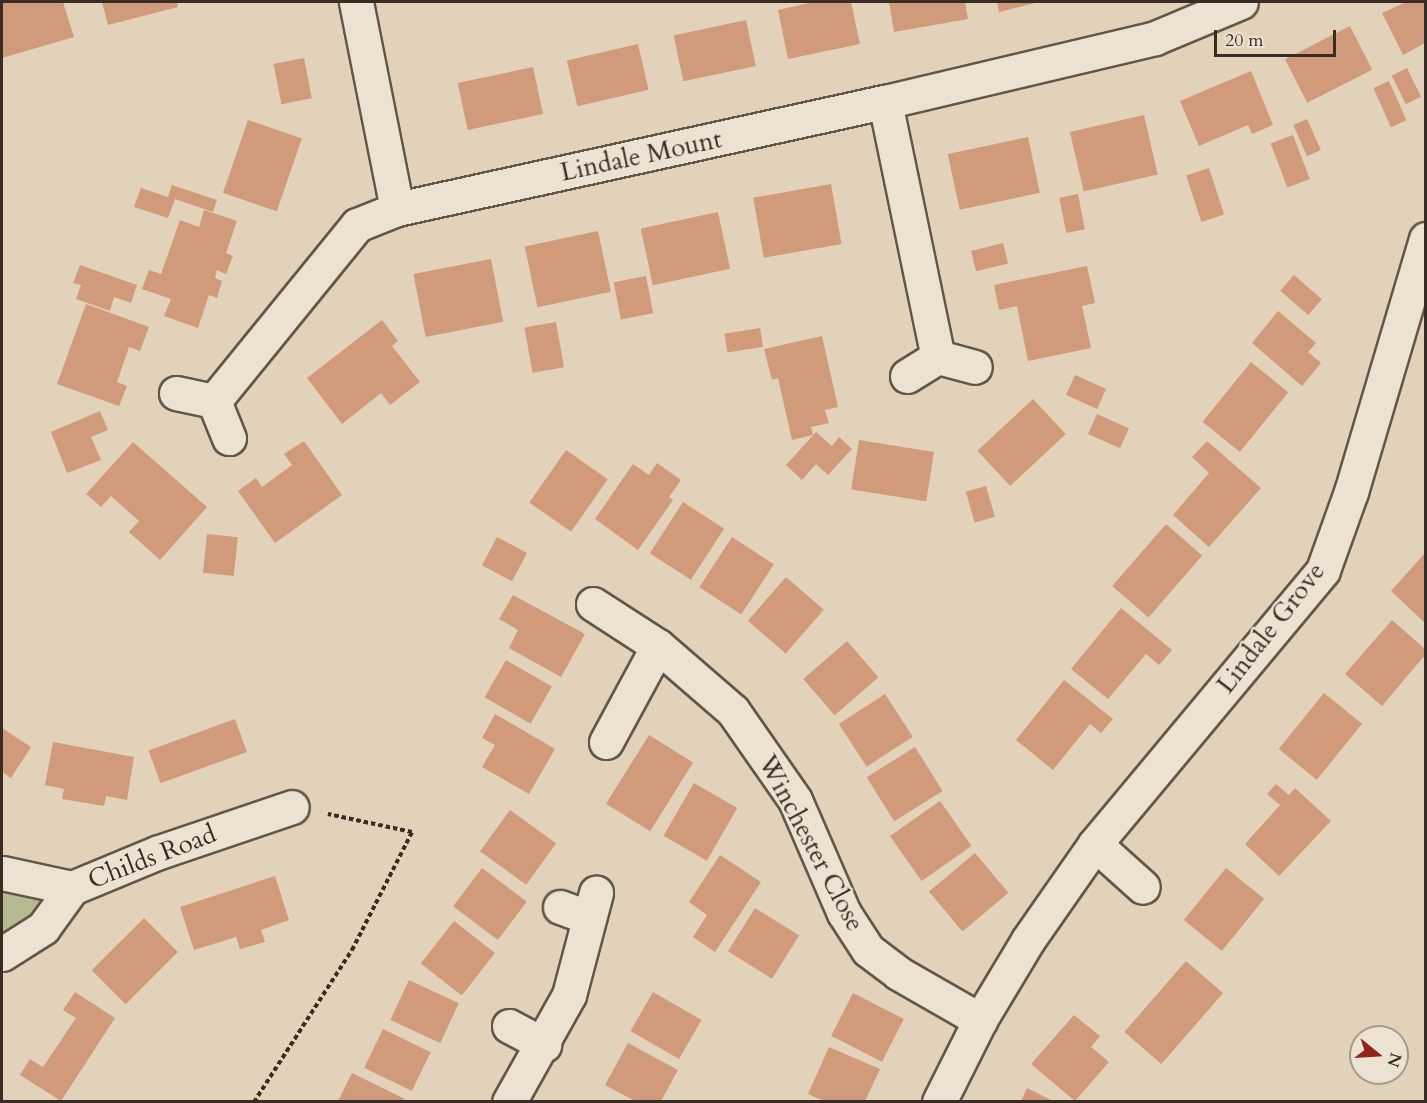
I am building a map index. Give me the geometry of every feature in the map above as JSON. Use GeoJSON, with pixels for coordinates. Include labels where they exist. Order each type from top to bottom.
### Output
{"type":"FeatureCollection","features":[{"type":"Feature","properties":{"kind":"street"},"geometry":{"type":"LineString","coordinates":[[356,2],[397,209]]}},
{"type":"Feature","properties":{"kind":"street","name":"Lindale Mount"},"geometry":{"type":"LineString","coordinates":[[214,401],[357,225],[397,209],[885,102],[1155,38],[1241,2]]}},
{"type":"Feature","properties":{"kind":"street"},"geometry":{"type":"LineString","coordinates":[[885,102],[938,357]]}},
{"type":"Feature","properties":{"kind":"street","name":"Lindale Grove"},"geometry":{"type":"LineString","coordinates":[[939,1101],[980,1020],[1028,940],[1095,844],[1323,570],[1351,492],[1425,239]]}},
{"type":"Feature","properties":{"kind":"street"},"geometry":{"type":"LineString","coordinates":[[906,376],[938,357],[975,367]]}},
{"type":"Feature","properties":{"kind":"street"},"geometry":{"type":"LineString","coordinates":[[176,393],[214,401],[229,438]]}},
{"type":"Feature","properties":{"kind":"street","name":"Winchester Close"},"geometry":{"type":"LineString","coordinates":[[593,604],[658,646],[726,704],[760,745],[795,800],[844,913],[868,950],[898,973],[980,1020]]}},
{"type":"Feature","properties":{"kind":"street"},"geometry":{"type":"LineString","coordinates":[[606,742],[658,646]]}},
{"type":"Feature","properties":{"kind":"street","name":"Childs Road"},"geometry":{"type":"LineString","coordinates":[[2,954],[43,928],[72,888],[159,852],[292,807]]}},
{"type":"Feature","properties":{"kind":"street"},"geometry":{"type":"LineString","coordinates":[[1095,844],[1143,887]]}},
{"type":"Feature","properties":{"kind":"street"},"geometry":{"type":"LineString","coordinates":[[2,873],[72,888]]}},
{"type":"Feature","properties":{"kind":"street"},"geometry":{"type":"LineString","coordinates":[[509,1101],[544,1045],[569,994],[582,906]]}},
{"type":"Feature","properties":{"kind":"street"},"geometry":{"type":"LineString","coordinates":[[508,1026],[544,1045]]}},
{"type":"Feature","properties":{"kind":"path"},"geometry":{"type":"LineString","coordinates":[[254,1101],[352,950],[412,832],[292,807]]}},
{"type":"Feature","properties":{"kind":"green space"},"geometry":{"type":"Polygon","coordinates":[[[2,873],[72,888],[2,954],[2,873]]]}},
{"type":"Feature","properties":{"kind":"building"},"geometry":{"type":"Polygon","coordinates":[[[2,2],[63,2],[74,37],[2,58],[2,2]]]}},
{"type":"Feature","properties":{"kind":"building"},"geometry":{"type":"Polygon","coordinates":[[[102,2],[177,2],[178,7],[108,25],[102,2]]]}},
{"type":"Feature","properties":{"kind":"building"},"geometry":{"type":"Polygon","coordinates":[[[814,2],[851,2],[860,44],[788,59],[778,10],[814,2]]]}},
{"type":"Feature","properties":{"kind":"building"},"geometry":{"type":"Polygon","coordinates":[[[889,2],[965,2],[968,19],[894,32],[889,2]]]}},
{"type":"Feature","properties":{"kind":"building"},"geometry":{"type":"Polygon","coordinates":[[[997,2],[1040,2],[999,12],[997,2]]]}},
{"type":"Feature","properties":{"kind":"building"},"geometry":{"type":"Polygon","coordinates":[[[1406,2],[1425,2],[1425,43],[1403,55],[1382,13],[1406,2]]]}},
{"type":"Feature","properties":{"kind":"building"},"geometry":{"type":"Polygon","coordinates":[[[746,20],[756,66],[683,81],[674,35],[746,20]]]}},
{"type":"Feature","properties":{"kind":"building"},"geometry":{"type":"Polygon","coordinates":[[[1350,26],[1372,70],[1307,103],[1285,59],[1350,26]]]}},
{"type":"Feature","properties":{"kind":"building"},"geometry":{"type":"Polygon","coordinates":[[[638,44],[649,90],[577,106],[567,60],[638,44]]]}},
{"type":"Feature","properties":{"kind":"building"},"geometry":{"type":"Polygon","coordinates":[[[304,58],[312,98],[281,104],[274,64],[304,58]]]}},
{"type":"Feature","properties":{"kind":"building"},"geometry":{"type":"Polygon","coordinates":[[[533,67],[543,114],[468,130],[458,83],[533,67]]]}},
{"type":"Feature","properties":{"kind":"building"},"geometry":{"type":"Polygon","coordinates":[[[1407,68],[1421,97],[1406,104],[1392,75],[1407,68]]]}},
{"type":"Feature","properties":{"kind":"building"},"geometry":{"type":"Polygon","coordinates":[[[1251,71],[1273,125],[1252,134],[1248,125],[1199,146],[1180,101],[1251,71]]]}},
{"type":"Feature","properties":{"kind":"building"},"geometry":{"type":"Polygon","coordinates":[[[1389,81],[1406,120],[1391,127],[1373,88],[1389,81]]]}},
{"type":"Feature","properties":{"kind":"building"},"geometry":{"type":"Polygon","coordinates":[[[1144,115],[1158,174],[1084,192],[1070,132],[1144,115]]]}},
{"type":"Feature","properties":{"kind":"building"},"geometry":{"type":"Polygon","coordinates":[[[1307,119],[1321,150],[1307,156],[1293,125],[1307,119]]]}},
{"type":"Feature","properties":{"kind":"building"},"geometry":{"type":"Polygon","coordinates":[[[248,120],[302,139],[277,211],[223,193],[248,120]]]}},
{"type":"Feature","properties":{"kind":"building"},"geometry":{"type":"Polygon","coordinates":[[[1293,135],[1310,179],[1287,187],[1271,144],[1293,135]]]}},
{"type":"Feature","properties":{"kind":"building"},"geometry":{"type":"Polygon","coordinates":[[[1028,137],[1040,193],[960,210],[948,154],[1028,137]]]}},
{"type":"Feature","properties":{"kind":"building"},"geometry":{"type":"Polygon","coordinates":[[[1209,168],[1224,215],[1201,222],[1186,175],[1209,168]]]}},
{"type":"Feature","properties":{"kind":"building"},"geometry":{"type":"Polygon","coordinates":[[[831,184],[842,244],[764,258],[753,198],[831,184]]]}},
{"type":"Feature","properties":{"kind":"building"},"geometry":{"type":"Polygon","coordinates":[[[172,185],[217,200],[213,212],[175,199],[168,218],[134,207],[141,188],[168,197],[172,185]]]}},
{"type":"Feature","properties":{"kind":"building"},"geometry":{"type":"Polygon","coordinates":[[[1078,194],[1085,229],[1066,233],[1059,198],[1078,194]]]}},
{"type":"Feature","properties":{"kind":"building"},"geometry":{"type":"Polygon","coordinates":[[[204,210],[237,221],[226,253],[233,256],[226,274],[217,270],[215,278],[222,281],[217,298],[209,295],[198,328],[164,316],[171,299],[142,289],[149,270],[161,274],[180,220],[199,227],[204,210]]]}},
{"type":"Feature","properties":{"kind":"building"},"geometry":{"type":"Polygon","coordinates":[[[718,212],[730,269],[653,285],[641,228],[718,212]]]}},
{"type":"Feature","properties":{"kind":"building"},"geometry":{"type":"Polygon","coordinates":[[[598,231],[611,292],[538,307],[525,247],[598,231]]]}},
{"type":"Feature","properties":{"kind":"building"},"geometry":{"type":"Polygon","coordinates":[[[1003,243],[1008,263],[976,271],[971,251],[1003,243]]]}},
{"type":"Feature","properties":{"kind":"building"},"geometry":{"type":"Polygon","coordinates":[[[491,259],[503,322],[426,337],[413,274],[491,259]]]}},
{"type":"Feature","properties":{"kind":"building"},"geometry":{"type":"Polygon","coordinates":[[[80,265],[137,285],[131,303],[114,297],[110,311],[76,299],[81,285],[73,283],[80,265]]]}},
{"type":"Feature","properties":{"kind":"building"},"geometry":{"type":"Polygon","coordinates":[[[1087,266],[1095,303],[1082,306],[1091,348],[1028,361],[1017,306],[999,310],[994,285],[1087,266]]]}},
{"type":"Feature","properties":{"kind":"building"},"geometry":{"type":"Polygon","coordinates":[[[1294,275],[1322,299],[1308,315],[1280,291],[1294,275]]]}},
{"type":"Feature","properties":{"kind":"building"},"geometry":{"type":"Polygon","coordinates":[[[646,276],[653,313],[621,320],[614,282],[646,276]]]}},
{"type":"Feature","properties":{"kind":"building"},"geometry":{"type":"Polygon","coordinates":[[[86,304],[149,327],[140,351],[129,347],[117,382],[127,386],[119,406],[57,384],[86,304]]]}},
{"type":"Feature","properties":{"kind":"building"},"geometry":{"type":"Polygon","coordinates":[[[1278,311],[1316,343],[1308,352],[1321,363],[1302,386],[1252,343],[1278,311]]]}},
{"type":"Feature","properties":{"kind":"building"},"geometry":{"type":"Polygon","coordinates":[[[382,320],[398,341],[392,346],[420,382],[390,405],[381,393],[342,424],[307,378],[382,320]]]}},
{"type":"Feature","properties":{"kind":"building"},"geometry":{"type":"Polygon","coordinates":[[[556,322],[564,367],[532,373],[524,328],[556,322]]]}},
{"type":"Feature","properties":{"kind":"building"},"geometry":{"type":"Polygon","coordinates":[[[760,328],[763,347],[727,352],[724,334],[760,328]]]}},
{"type":"Feature","properties":{"kind":"building"},"geometry":{"type":"Polygon","coordinates":[[[822,336],[838,407],[825,410],[829,423],[811,427],[813,435],[792,440],[778,378],[772,380],[764,349],[822,336]]]}},
{"type":"Feature","properties":{"kind":"building"},"geometry":{"type":"Polygon","coordinates":[[[1251,362],[1288,392],[1240,452],[1203,422],[1251,362]]]}},
{"type":"Feature","properties":{"kind":"building"},"geometry":{"type":"Polygon","coordinates":[[[1075,375],[1106,389],[1097,409],[1066,395],[1075,375]]]}},
{"type":"Feature","properties":{"kind":"building"},"geometry":{"type":"Polygon","coordinates":[[[1033,399],[1066,434],[1010,486],[977,451],[1033,399]]]}},
{"type":"Feature","properties":{"kind":"building"},"geometry":{"type":"Polygon","coordinates":[[[100,411],[108,430],[91,437],[101,460],[67,473],[51,432],[100,411]]]}},
{"type":"Feature","properties":{"kind":"building"},"geometry":{"type":"Polygon","coordinates":[[[1097,414],[1129,428],[1120,448],[1088,434],[1097,414]]]}},
{"type":"Feature","properties":{"kind":"building"},"geometry":{"type":"Polygon","coordinates":[[[816,432],[832,446],[839,437],[852,449],[828,475],[816,464],[802,480],[786,465],[816,432]]]}},
{"type":"Feature","properties":{"kind":"building"},"geometry":{"type":"Polygon","coordinates":[[[859,440],[934,452],[926,501],[851,489],[859,440]]]}},
{"type":"Feature","properties":{"kind":"building"},"geometry":{"type":"Polygon","coordinates":[[[304,441],[342,495],[275,543],[238,491],[256,478],[262,487],[292,465],[284,454],[304,441]]]}},
{"type":"Feature","properties":{"kind":"building"},"geometry":{"type":"Polygon","coordinates":[[[1207,441],[1261,488],[1209,547],[1173,515],[1209,473],[1192,457],[1207,441]]]}},
{"type":"Feature","properties":{"kind":"building"},"geometry":{"type":"Polygon","coordinates":[[[133,442],[207,507],[160,560],[129,532],[139,521],[111,496],[101,507],[86,494],[133,442]]]}},
{"type":"Feature","properties":{"kind":"building"},"geometry":{"type":"Polygon","coordinates":[[[566,450],[608,479],[571,532],[529,502],[566,450]]]}},
{"type":"Feature","properties":{"kind":"building"},"geometry":{"type":"Polygon","coordinates":[[[657,463],[681,480],[669,497],[673,500],[638,550],[595,519],[633,464],[649,475],[657,463]]]}},
{"type":"Feature","properties":{"kind":"building"},"geometry":{"type":"Polygon","coordinates":[[[986,486],[995,517],[975,523],[966,492],[986,486]]]}},
{"type":"Feature","properties":{"kind":"building"},"geometry":{"type":"Polygon","coordinates":[[[683,502],[724,529],[691,580],[650,553],[683,502]]]}},
{"type":"Feature","properties":{"kind":"building"},"geometry":{"type":"Polygon","coordinates":[[[1166,524],[1202,555],[1148,617],[1112,586],[1166,524]]]}},
{"type":"Feature","properties":{"kind":"building"},"geometry":{"type":"Polygon","coordinates":[[[207,534],[238,537],[234,576],[203,573],[207,534]]]}},
{"type":"Feature","properties":{"kind":"building"},"geometry":{"type":"Polygon","coordinates":[[[497,537],[527,553],[512,581],[482,565],[497,537]]]}},
{"type":"Feature","properties":{"kind":"building"},"geometry":{"type":"Polygon","coordinates":[[[732,537],[774,564],[741,615],[699,587],[732,537]]]}},
{"type":"Feature","properties":{"kind":"building"},"geometry":{"type":"Polygon","coordinates":[[[1425,553],[1425,623],[1391,591],[1425,553]]]}},
{"type":"Feature","properties":{"kind":"building"},"geometry":{"type":"Polygon","coordinates":[[[786,577],[824,610],[786,654],[748,621],[786,577]]]}},
{"type":"Feature","properties":{"kind":"building"},"geometry":{"type":"Polygon","coordinates":[[[513,595],[585,634],[561,677],[509,648],[518,630],[499,619],[513,595]]]}},
{"type":"Feature","properties":{"kind":"building"},"geometry":{"type":"Polygon","coordinates":[[[1121,608],[1172,650],[1159,665],[1146,654],[1108,699],[1071,669],[1121,608]]]}},
{"type":"Feature","properties":{"kind":"building"},"geometry":{"type":"Polygon","coordinates":[[[1392,620],[1425,649],[1425,655],[1382,706],[1345,674],[1392,620]]]}},
{"type":"Feature","properties":{"kind":"building"},"geometry":{"type":"Polygon","coordinates":[[[847,641],[878,677],[835,715],[803,679],[847,641]]]}},
{"type":"Feature","properties":{"kind":"building"},"geometry":{"type":"Polygon","coordinates":[[[506,660],[552,686],[530,724],[484,697],[506,660]]]}},
{"type":"Feature","properties":{"kind":"building"},"geometry":{"type":"Polygon","coordinates":[[[1064,680],[1113,719],[1101,733],[1090,724],[1053,770],[1016,740],[1064,680]]]}},
{"type":"Feature","properties":{"kind":"building"},"geometry":{"type":"Polygon","coordinates":[[[1324,693],[1362,724],[1317,780],[1279,749],[1324,693]]]}},
{"type":"Feature","properties":{"kind":"building"},"geometry":{"type":"Polygon","coordinates":[[[885,694],[913,737],[867,767],[839,724],[885,694]]]}},
{"type":"Feature","properties":{"kind":"building"},"geometry":{"type":"Polygon","coordinates":[[[495,714],[555,749],[529,794],[482,767],[495,745],[482,738],[495,714]]]}},
{"type":"Feature","properties":{"kind":"building"},"geometry":{"type":"Polygon","coordinates":[[[235,719],[247,752],[161,783],[149,750],[235,719]]]}},
{"type":"Feature","properties":{"kind":"building"},"geometry":{"type":"Polygon","coordinates":[[[2,728],[31,747],[11,778],[2,772],[2,728]]]}},
{"type":"Feature","properties":{"kind":"building"},"geometry":{"type":"Polygon","coordinates":[[[649,735],[693,763],[650,831],[606,804],[649,735]]]}},
{"type":"Feature","properties":{"kind":"building"},"geometry":{"type":"Polygon","coordinates":[[[53,742],[134,757],[127,800],[106,796],[104,806],[62,799],[64,789],[45,785],[53,742]]]}},
{"type":"Feature","properties":{"kind":"building"},"geometry":{"type":"Polygon","coordinates":[[[915,747],[943,791],[894,821],[867,777],[915,747]]]}},
{"type":"Feature","properties":{"kind":"building"},"geometry":{"type":"Polygon","coordinates":[[[694,783],[737,808],[707,861],[664,836],[694,783]]]}},
{"type":"Feature","properties":{"kind":"building"},"geometry":{"type":"Polygon","coordinates":[[[1276,784],[1289,795],[1295,788],[1331,821],[1279,876],[1245,844],[1280,805],[1267,794],[1276,784]]]}},
{"type":"Feature","properties":{"kind":"building"},"geometry":{"type":"Polygon","coordinates":[[[940,801],[972,846],[922,881],[890,836],[940,801]]]}},
{"type":"Feature","properties":{"kind":"building"},"geometry":{"type":"Polygon","coordinates":[[[510,810],[556,844],[526,885],[480,851],[510,810]]]}},
{"type":"Feature","properties":{"kind":"building"},"geometry":{"type":"Polygon","coordinates":[[[975,853],[1008,893],[962,931],[929,892],[975,853]]]}},
{"type":"Feature","properties":{"kind":"building"},"geometry":{"type":"Polygon","coordinates":[[[720,855],[761,882],[715,952],[693,937],[707,915],[689,902],[720,855]]]}},
{"type":"Feature","properties":{"kind":"building"},"geometry":{"type":"Polygon","coordinates":[[[482,868],[527,902],[498,940],[453,906],[482,868]]]}},
{"type":"Feature","properties":{"kind":"building"},"geometry":{"type":"Polygon","coordinates":[[[1226,868],[1264,899],[1222,951],[1184,920],[1226,868]]]}},
{"type":"Feature","properties":{"kind":"building"},"geometry":{"type":"Polygon","coordinates":[[[275,876],[289,920],[261,930],[265,942],[240,949],[236,937],[194,950],[180,907],[275,876]]]}},
{"type":"Feature","properties":{"kind":"building"},"geometry":{"type":"Polygon","coordinates":[[[755,908],[799,936],[772,979],[728,951],[755,908]]]}},
{"type":"Feature","properties":{"kind":"building"},"geometry":{"type":"Polygon","coordinates":[[[144,918],[178,952],[126,1004],[92,970],[144,918]]]}},
{"type":"Feature","properties":{"kind":"building"},"geometry":{"type":"Polygon","coordinates":[[[454,921],[495,953],[462,996],[421,964],[454,921]]]}},
{"type":"Feature","properties":{"kind":"building"},"geometry":{"type":"Polygon","coordinates":[[[1186,961],[1223,993],[1161,1064],[1124,1032],[1186,961]]]}},
{"type":"Feature","properties":{"kind":"building"},"geometry":{"type":"Polygon","coordinates":[[[409,980],[459,1003],[440,1043],[390,1020],[409,980]]]}},
{"type":"Feature","properties":{"kind":"building"},"geometry":{"type":"Polygon","coordinates":[[[75,992],[115,1018],[61,1101],[20,1075],[30,1059],[43,1067],[76,1018],[63,1010],[75,992]]]}},
{"type":"Feature","properties":{"kind":"building"},"geometry":{"type":"Polygon","coordinates":[[[653,992],[701,1020],[679,1059],[631,1031],[653,992]]]}},
{"type":"Feature","properties":{"kind":"building"},"geometry":{"type":"Polygon","coordinates":[[[853,993],[904,1019],[882,1062],[831,1036],[853,993]]]}},
{"type":"Feature","properties":{"kind":"building"},"geometry":{"type":"Polygon","coordinates":[[[1074,1015],[1100,1036],[1091,1047],[1109,1062],[1075,1101],[1031,1064],[1074,1015]]]}},
{"type":"Feature","properties":{"kind":"building"},"geometry":{"type":"Polygon","coordinates":[[[383,1029],[431,1052],[412,1091],[364,1068],[383,1029]]]}},
{"type":"Feature","properties":{"kind":"building"},"geometry":{"type":"Polygon","coordinates":[[[628,1043],[678,1070],[661,1101],[635,1101],[605,1085],[628,1043]]]}},
{"type":"Feature","properties":{"kind":"building"},"geometry":{"type":"Polygon","coordinates":[[[829,1047],[880,1069],[865,1101],[824,1101],[808,1094],[829,1047]]]}},
{"type":"Feature","properties":{"kind":"building"},"geometry":{"type":"Polygon","coordinates":[[[352,1073],[405,1099],[403,1101],[338,1101],[352,1073]]]}},
{"type":"Feature","properties":{"kind":"building"},"geometry":{"type":"Polygon","coordinates":[[[1027,1088],[1053,1101],[1021,1101],[1027,1088]]]}}]}
